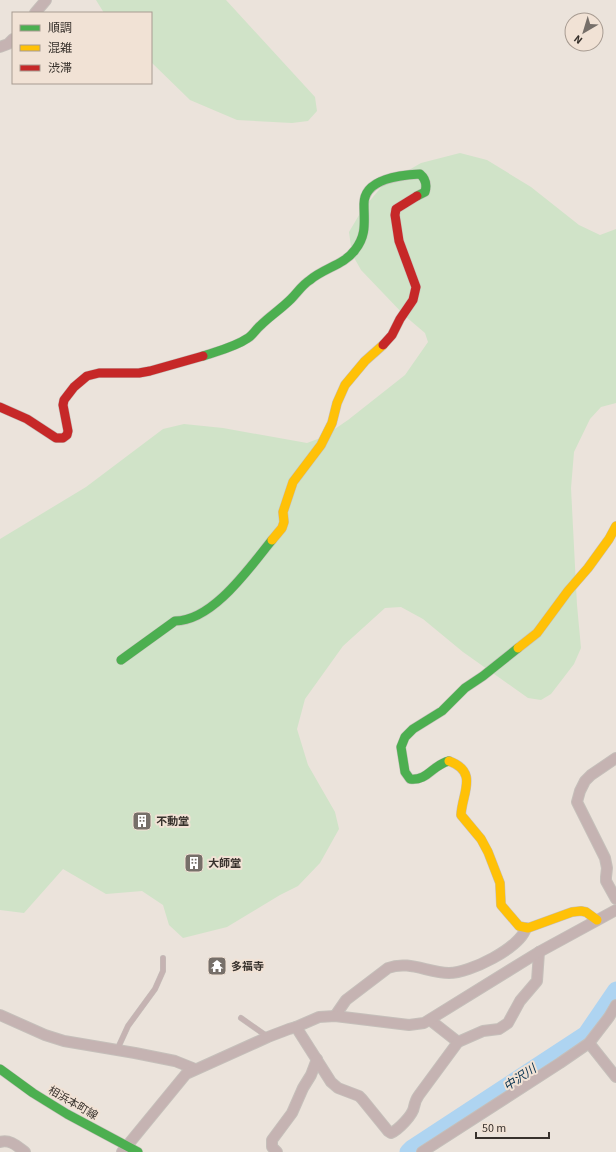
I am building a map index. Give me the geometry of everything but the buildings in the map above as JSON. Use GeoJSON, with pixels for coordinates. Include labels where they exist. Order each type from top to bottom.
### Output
{"type":"FeatureCollection","features":[{"type":"Feature","properties":{"kind":"street"},"geometry":{"type":"LineString","coordinates":[[36,12],[46,0]]}},
{"type":"Feature","properties":{"kind":"street"},"geometry":{"type":"LineString","coordinates":[[0,47],[8,44],[12,40]]}},
{"type":"Feature","properties":{"kind":"street"},"geometry":{"type":"LineString","coordinates":[[0,407],[27,419],[56,438],[65,438],[68,435],[68,430],[64,401],[70,393],[87,377],[96,374],[136,373],[160,369],[228,349],[248,338],[287,303],[310,279],[346,259],[353,252],[362,240],[364,232],[364,202],[369,192],[376,184],[395,176],[420,174],[424,178],[426,184],[425,192],[396,209],[395,215],[399,241],[416,287],[414,300],[400,319],[392,335],[382,346],[365,360],[345,385],[337,403],[332,423],[321,445],[293,482],[283,512],[284,522],[282,528],[230,592],[196,617],[184,621],[175,621],[121,660]]}},
{"type":"Feature","properties":{"kind":"street"},"geometry":{"type":"LineString","coordinates":[[597,920],[586,912],[581,911],[572,912],[526,928],[519,926],[504,910],[500,898],[500,883],[488,852],[481,839],[461,815],[462,802],[468,781],[467,776],[454,763],[446,761],[438,765],[423,779],[418,781],[410,779],[407,776],[404,767],[402,742],[413,729],[442,711],[465,688],[483,676],[537,633],[568,591],[588,568],[609,539],[616,526]]}},
{"type":"Feature","properties":{"kind":"street"},"geometry":{"type":"LineString","coordinates":[[616,758],[591,775],[585,781],[577,802],[605,858],[607,868],[606,881],[616,899]]}},
{"type":"Feature","properties":{"kind":"street"},"geometry":{"type":"LineString","coordinates":[[125,1149],[186,1074],[195,1069],[289,1028],[296,1028],[319,1017],[336,1016],[409,1025],[424,1023],[539,952],[616,910]]}},
{"type":"Feature","properties":{"kind":"street"},"geometry":{"type":"LineString","coordinates":[[336,1016],[346,1000],[388,968],[408,965],[440,973],[462,971],[497,957],[523,934],[526,928]]}},
{"type":"Feature","properties":{"kind":"street"},"geometry":{"type":"LineString","coordinates":[[296,1028],[334,1086],[362,1099],[391,1133],[403,1124],[414,1108],[414,1103],[419,1095],[458,1042],[483,1031],[499,1029],[508,1023],[520,1001],[537,981],[539,952]]}},
{"type":"Feature","properties":{"kind":"street"},"geometry":{"type":"LineString","coordinates":[[422,1152],[589,1042],[609,1017],[616,1005]]}},
{"type":"Feature","properties":{"kind":"street"},"geometry":{"type":"LineString","coordinates":[[0,1015],[45,1035],[175,1061],[195,1069]]}},
{"type":"Feature","properties":{"kind":"street"},"geometry":{"type":"LineString","coordinates":[[430,1020],[458,1042]]}},
{"type":"Feature","properties":{"kind":"street"},"geometry":{"type":"LineString","coordinates":[[589,1042],[616,1077]]}},
{"type":"Feature","properties":{"kind":"street"},"geometry":{"type":"LineString","coordinates":[[277,1152],[272,1147],[272,1140],[292,1112],[311,1075],[317,1059]]}},
{"type":"Feature","properties":{"kind":"street","name":"相浜本町線"},"geometry":{"type":"LineString","coordinates":[[0,1069],[38,1097],[100,1132],[125,1149],[138,1152]]}},
{"type":"Feature","properties":{"kind":"street"},"geometry":{"type":"LineString","coordinates":[[0,1142],[6,1141],[12,1143],[25,1152]]}},
{"type":"Feature","properties":{"kind":"lane"},"geometry":{"type":"LineString","coordinates":[[117,1050],[128,1026],[155,989],[163,971],[162,958]]}},
{"type":"Feature","properties":{"kind":"lane"},"geometry":{"type":"LineString","coordinates":[[241,1018],[268,1037]]}},
{"type":"Feature","properties":{"kind":"green space"},"geometry":{"type":"Polygon","coordinates":[[[96,0],[226,0],[315,97],[317,111],[308,121],[292,123],[237,120],[190,100],[152,63],[152,12],[103,12],[96,0]]]}},
{"type":"Feature","properties":{"kind":"green space"},"geometry":{"type":"Polygon","coordinates":[[[460,153],[487,160],[531,187],[579,225],[600,235],[616,229],[616,403],[601,407],[590,419],[574,452],[571,488],[577,605],[581,648],[574,664],[551,694],[541,700],[528,698],[463,652],[423,619],[401,607],[385,608],[343,646],[305,699],[297,729],[308,765],[335,812],[339,829],[320,863],[298,886],[280,895],[227,927],[183,938],[169,925],[163,905],[142,891],[106,894],[63,869],[24,913],[0,910],[0,539],[86,487],[163,429],[184,424],[223,428],[307,443],[323,437],[348,420],[405,375],[428,342],[425,333],[405,316],[361,270],[352,254],[349,232],[362,210],[383,185],[421,163],[460,153]]]}},
{"type":"Feature","properties":{"kind":"waterway","name":"中沢川"},"geometry":{"type":"LineString","coordinates":[[408,1152],[586,1034],[616,990]]}},
{"type":"Feature","properties":{"kind":"traffic: fast"},"geometry":{"type":"LineString","coordinates":[[203,356],[232,346],[248,338],[264,322],[287,303],[307,282],[321,272],[340,263],[355,250],[363,234],[364,204],[366,195],[370,188],[377,183],[394,177],[420,174],[425,180],[426,189],[425,192],[417,196]]}},
{"type":"Feature","properties":{"kind":"traffic: fast"},"geometry":{"type":"LineString","coordinates":[[121,660],[175,621],[189,619],[203,612],[217,602],[230,591],[272,540]]}},
{"type":"Feature","properties":{"kind":"traffic: fast"},"geometry":{"type":"LineString","coordinates":[[449,761],[438,766],[421,778],[410,779],[405,772],[401,747],[405,737],[413,729],[442,711],[465,688],[483,676],[518,648]]}},
{"type":"Feature","properties":{"kind":"traffic: fast"},"geometry":{"type":"LineString","coordinates":[[0,1069],[33,1093],[67,1114],[138,1152]]}},
{"type":"Feature","properties":{"kind":"traffic: slow"},"geometry":{"type":"LineString","coordinates":[[272,540],[282,528],[284,522],[283,512],[293,482],[321,445],[332,423],[337,403],[345,385],[365,361],[383,345]]}},
{"type":"Feature","properties":{"kind":"traffic: slow"},"geometry":{"type":"LineString","coordinates":[[518,648],[537,633],[568,591],[588,568],[609,539],[616,526]]}},
{"type":"Feature","properties":{"kind":"traffic: slow"},"geometry":{"type":"LineString","coordinates":[[449,761],[464,771],[466,777],[467,784],[461,815],[481,839],[488,852],[500,883],[501,905],[519,926],[528,928],[572,912],[581,911],[586,912],[597,920]]}},
{"type":"Feature","properties":{"kind":"traffic: jam"},"geometry":{"type":"LineString","coordinates":[[383,345],[392,335],[400,319],[413,300],[416,287],[399,241],[395,215],[396,209],[417,196]]}},
{"type":"Feature","properties":{"kind":"traffic: jam"},"geometry":{"type":"LineString","coordinates":[[0,407],[27,419],[56,438],[63,438],[67,435],[68,431],[63,405],[64,400],[74,387],[87,376],[99,373],[139,373],[203,356]]}},
{"type":"Feature","properties":{"kind":"place","name":"不動堂"},"geometry":{"type":"Point","coordinates":[142,821]}},
{"type":"Feature","properties":{"kind":"place","name":"大師堂"},"geometry":{"type":"Point","coordinates":[194,863]}},
{"type":"Feature","properties":{"kind":"place","name":"多福寺"},"geometry":{"type":"Point","coordinates":[217,966]}}]}
